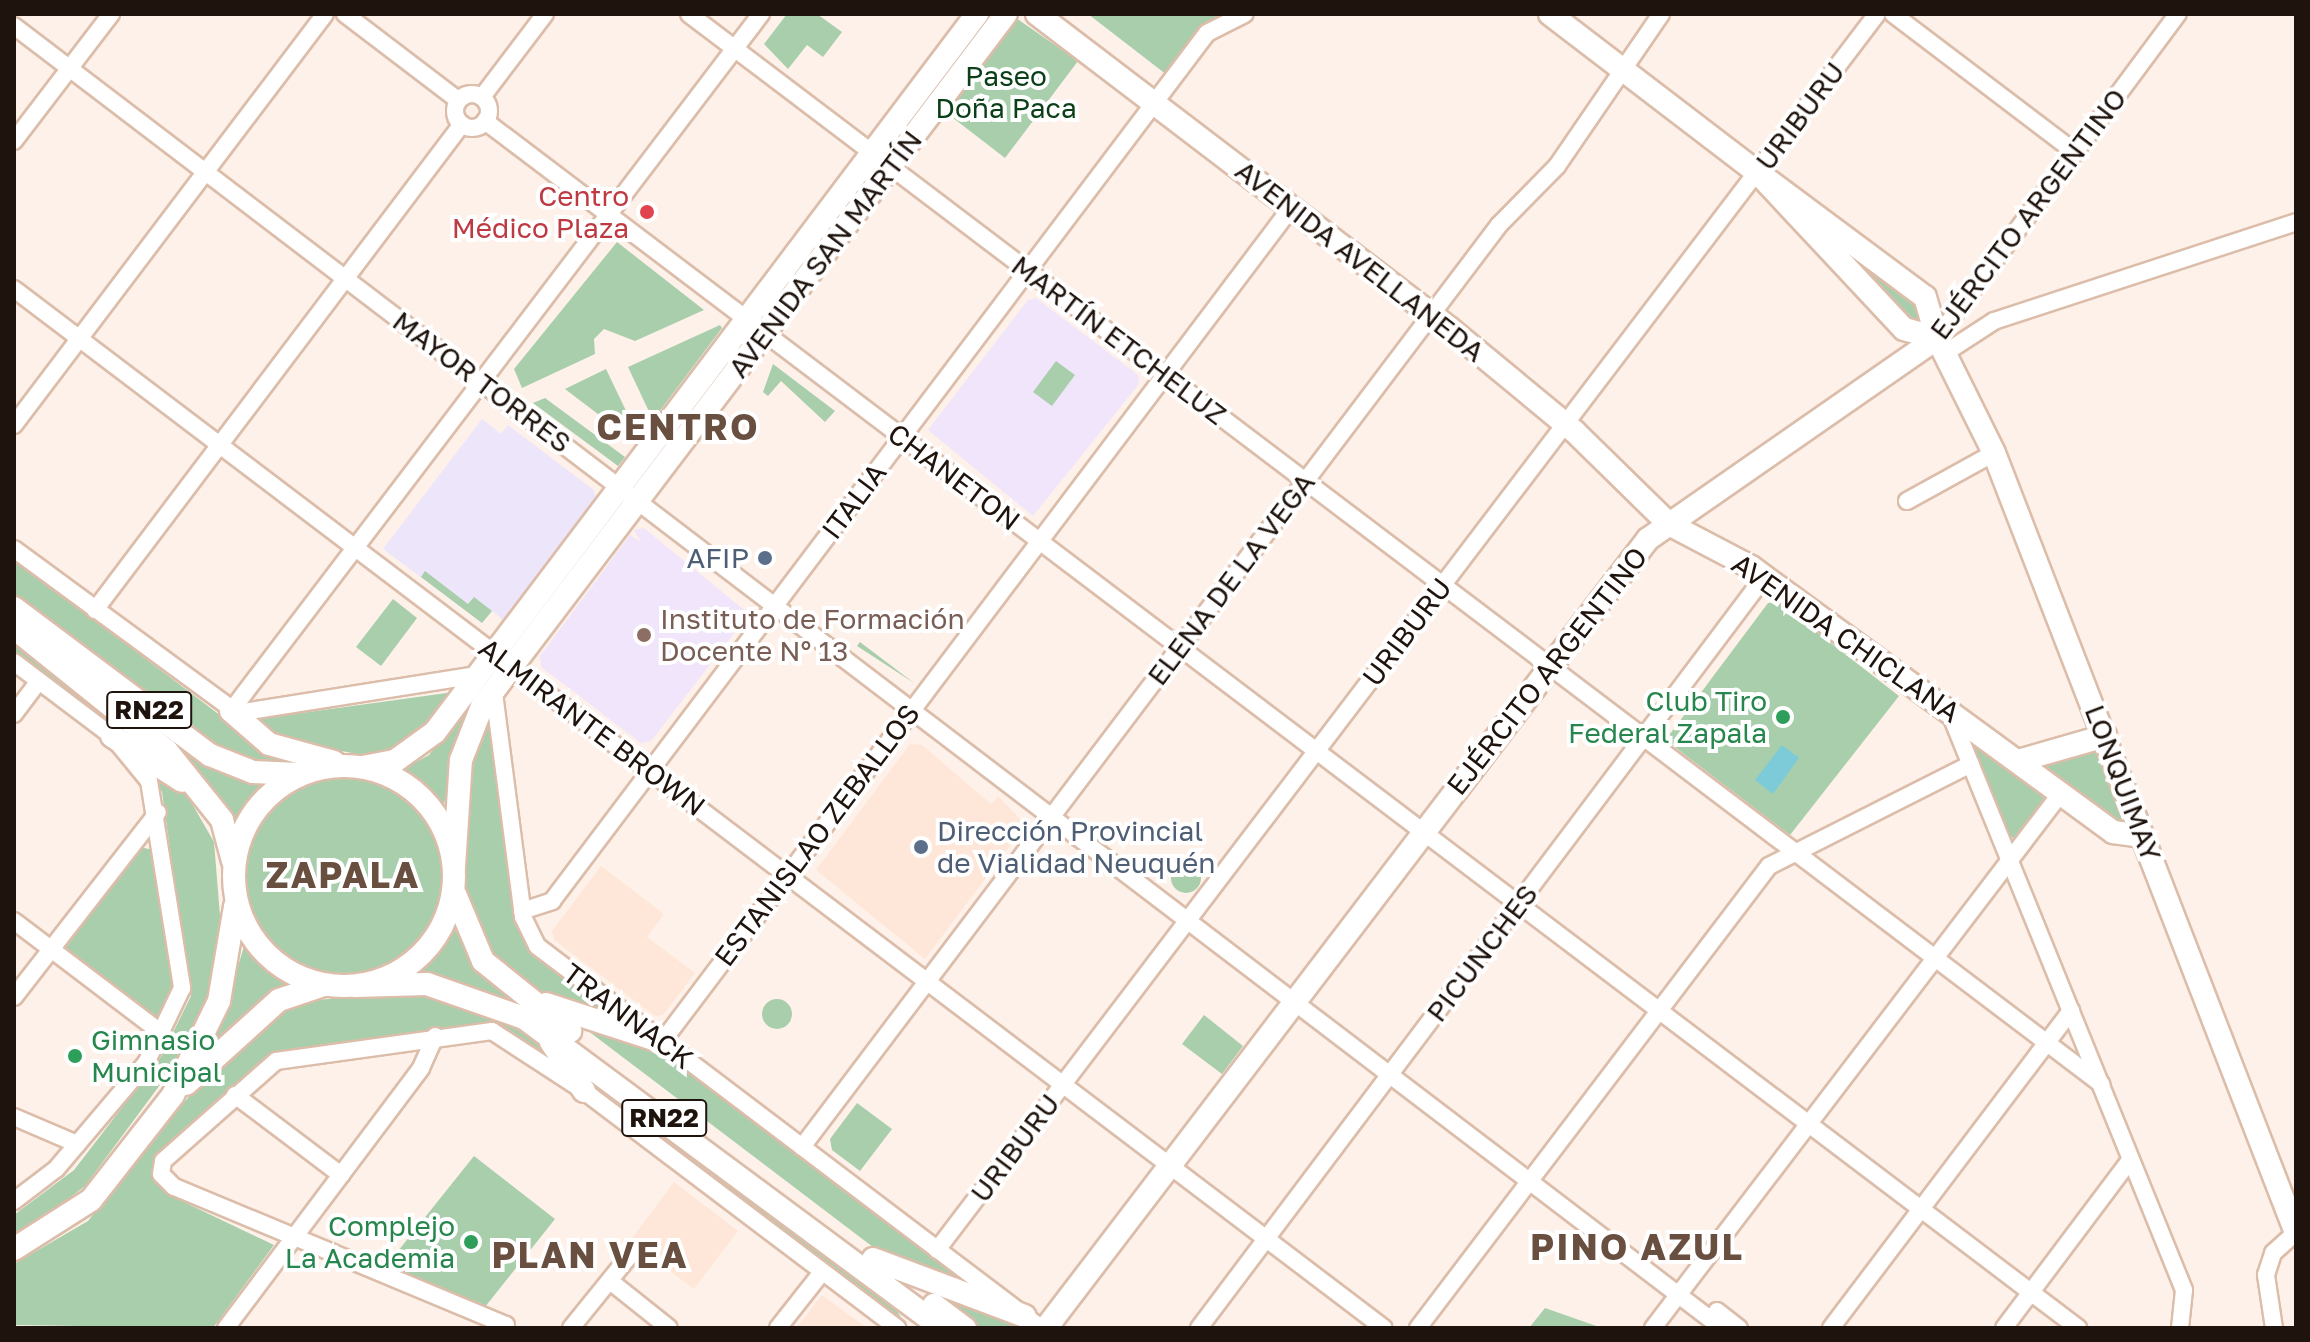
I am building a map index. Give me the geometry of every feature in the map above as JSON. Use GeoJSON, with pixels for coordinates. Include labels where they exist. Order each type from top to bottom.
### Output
{"type":"FeatureCollection","features":[{"type":"Feature","properties":{"kind":"main road","name":"AVENIDA SAN MARTÍN"},"geometry":{"type":"LineString","coordinates":[[355,766],[417,749],[477,675],[977,14]]}},
{"type":"Feature","properties":{"kind":"main road","name":"AVENIDA SAN MARTÍN"},"geometry":{"type":"LineString","coordinates":[[454,875],[461,760],[494,693],[1006,14]]}},
{"type":"Feature","properties":{"kind":"main road","name":"AVENIDA AVELLANEDA"},"geometry":{"type":"LineString","coordinates":[[1037,14],[1431,315],[1566,424],[1669,524]]}},
{"type":"Feature","properties":{"kind":"main road"},"geometry":{"type":"LineString","coordinates":[[1550,14],[1757,172],[1904,329],[1942,345]]}},
{"type":"Feature","properties":{"kind":"main road","name":"LONQUIMAY"},"geometry":{"type":"LineString","coordinates":[[1757,172],[1913,282],[1930,306],[1942,345],[1994,453],[2296,1233]]}},
{"type":"Feature","properties":{"kind":"main road","name":"EJÉRCITO ARGENTINO"},"geometry":{"type":"LineString","coordinates":[[1037,1324],[1169,1165],[1643,545],[1669,524],[1942,345]]}},
{"type":"Feature","properties":{"kind":"main road","name":"AVENIDA CHICLANA"},"geometry":{"type":"LineString","coordinates":[[1669,524],[1764,577],[2120,836],[2143,836]]}},
{"type":"Feature","properties":{"kind":"main road","name":"RN22"},"geometry":{"type":"LineString","coordinates":[[14,608],[210,755],[253,772],[300,774],[355,766],[419,795],[446,835],[466,934],[513,988],[873,1267],[942,1328]]}},
{"type":"Feature","properties":{"kind":"main road","name":"RN22"},"geometry":{"type":"LineString","coordinates":[[14,628],[135,721],[213,806],[233,868],[235,897],[252,938],[272,960],[325,985],[438,986],[533,1023],[873,1267],[965,1328]]}},
{"type":"Feature","properties":{"kind":"main road"},"geometry":{"type":"LineString","coordinates":[[231,711],[269,744],[355,766]]}},
{"type":"Feature","properties":{"kind":"main road"},"geometry":{"type":"LineString","coordinates":[[112,736],[213,806]]}},
{"type":"Feature","properties":{"kind":"main road"},"geometry":{"type":"LineString","coordinates":[[2018,761],[2105,736]]}},
{"type":"Feature","properties":{"kind":"main road","name":"RN22"},"geometry":{"type":"LineString","coordinates":[[233,868],[253,812],[300,774]]}},
{"type":"Feature","properties":{"kind":"main road","name":"RN22"},"geometry":{"type":"LineString","coordinates":[[355,986],[383,979],[421,954],[441,929],[454,875]]}},
{"type":"Feature","properties":{"kind":"main road"},"geometry":{"type":"LineString","coordinates":[[173,1095],[219,1001],[235,897]]}},
{"type":"Feature","properties":{"kind":"main road"},"geometry":{"type":"LineString","coordinates":[[14,1249],[91,1200],[173,1095],[279,1000],[325,985]]}},
{"type":"Feature","properties":{"kind":"main road"},"geometry":{"type":"LineString","coordinates":[[513,988],[662,1042]]}},
{"type":"Feature","properties":{"kind":"main road"},"geometry":{"type":"LineString","coordinates":[[533,1023],[584,1091]]}},
{"type":"Feature","properties":{"kind":"main road"},"geometry":{"type":"LineString","coordinates":[[873,1267],[1037,1324]]}},
{"type":"Feature","properties":{"kind":"main road"},"geometry":{"type":"LineString","coordinates":[[873,1267],[914,1328]]}},
{"type":"Feature","properties":{"kind":"street"},"geometry":{"type":"LineString","coordinates":[[14,141],[111,14]]}},
{"type":"Feature","properties":{"kind":"street"},"geometry":{"type":"LineString","coordinates":[[14,425],[325,14]]}},
{"type":"Feature","properties":{"kind":"street"},"geometry":{"type":"LineString","coordinates":[[345,14],[458,100],[462,124]]}},
{"type":"Feature","properties":{"kind":"street"},"geometry":{"type":"LineString","coordinates":[[95,610],[462,124],[485,121],[482,97],[545,14]]}},
{"type":"Feature","properties":{"kind":"street","name":"MARTÍN ETCHELUZ"},"geometry":{"type":"LineString","coordinates":[[689,14],[2101,1084]]}},
{"type":"Feature","properties":{"kind":"street"},"geometry":{"type":"LineString","coordinates":[[231,711],[761,14]]}},
{"type":"Feature","properties":{"kind":"street","name":"ITALIA"},"geometry":{"type":"LineString","coordinates":[[522,911],[547,906],[1213,27],[1245,14]]}},
{"type":"Feature","properties":{"kind":"street","name":"ELENA DE LA VEGA"},"geometry":{"type":"LineString","coordinates":[[802,1147],[1431,315],[1512,210],[1557,166],[1661,14]]}},
{"type":"Feature","properties":{"kind":"street","name":"URIBURU"},"geometry":{"type":"LineString","coordinates":[[937,1250],[1877,14]]}},
{"type":"Feature","properties":{"kind":"street"},"geometry":{"type":"LineString","coordinates":[[1893,14],[2075,152]]}},
{"type":"Feature","properties":{"kind":"street","name":"EJÉRCITO ARGENTINO"},"geometry":{"type":"LineString","coordinates":[[1942,345],[2075,152],[2178,14]]}},
{"type":"Feature","properties":{"kind":"street","name":"MAYOR TORRES"},"geometry":{"type":"LineString","coordinates":[[14,26],[1680,1292]]}},
{"type":"Feature","properties":{"kind":"street"},"geometry":{"type":"LineString","coordinates":[[458,100],[482,97]]}},
{"type":"Feature","properties":{"kind":"street","name":"CHANETON"},"geometry":{"type":"LineString","coordinates":[[485,121],[2078,1328]]}},
{"type":"Feature","properties":{"kind":"street","name":"ESTANISLAO ZEBALLOS"},"geometry":{"type":"LineString","coordinates":[[662,1042],[1291,208]]}},
{"type":"Feature","properties":{"kind":"street"},"geometry":{"type":"LineString","coordinates":[[1942,345],[2024,313],[2296,222]]}},
{"type":"Feature","properties":{"kind":"street","name":"ALMIRANTE BROWN"},"geometry":{"type":"LineString","coordinates":[[14,289],[1384,1328]]}},
{"type":"Feature","properties":{"kind":"street"},"geometry":{"type":"LineString","coordinates":[[1907,501],[1994,453]]}},
{"type":"Feature","properties":{"kind":"street"},"geometry":{"type":"LineString","coordinates":[[14,549],[231,711],[477,675]]}},
{"type":"Feature","properties":{"kind":"street","name":"PICUNCHES"},"geometry":{"type":"LineString","coordinates":[[1199,1328],[1764,577]]}},
{"type":"Feature","properties":{"kind":"street"},"geometry":{"type":"LineString","coordinates":[[14,662],[112,736],[143,771],[158,812],[182,980],[163,1034],[77,1144],[14,1201]]}},
{"type":"Feature","properties":{"kind":"street"},"geometry":{"type":"LineString","coordinates":[[14,714],[39,681]]}},
{"type":"Feature","properties":{"kind":"street","name":"TRANNACK"},"geometry":{"type":"LineString","coordinates":[[494,693],[522,911],[537,946],[1037,1324]]}},
{"type":"Feature","properties":{"kind":"street"},"geometry":{"type":"LineString","coordinates":[[1949,710],[2131,1159],[2187,1309],[2180,1328]]}},
{"type":"Feature","properties":{"kind":"street"},"geometry":{"type":"LineString","coordinates":[[1418,1328],[1764,872],[1790,851],[1971,764]]}},
{"type":"Feature","properties":{"kind":"street"},"geometry":{"type":"LineString","coordinates":[[1653,1328],[2061,793]]}},
{"type":"Feature","properties":{"kind":"street"},"geometry":{"type":"LineString","coordinates":[[14,997],[158,812]]}},
{"type":"Feature","properties":{"kind":"street"},"geometry":{"type":"LineString","coordinates":[[14,921],[163,1034]]}},
{"type":"Feature","properties":{"kind":"street"},"geometry":{"type":"LineString","coordinates":[[1831,1328],[2071,1011]]}},
{"type":"Feature","properties":{"kind":"street"},"geometry":{"type":"LineString","coordinates":[[506,1325],[174,1187],[161,1174],[167,1156],[235,1095],[283,1059],[435,1036],[503,1034],[584,1091],[897,1328]]}},
{"type":"Feature","properties":{"kind":"street"},"geometry":{"type":"LineString","coordinates":[[226,1328],[421,1068],[435,1036]]}},
{"type":"Feature","properties":{"kind":"street"},"geometry":{"type":"LineString","coordinates":[[235,1095],[341,1175]]}},
{"type":"Feature","properties":{"kind":"street"},"geometry":{"type":"LineString","coordinates":[[14,1117],[77,1144]]}},
{"type":"Feature","properties":{"kind":"street"},"geometry":{"type":"LineString","coordinates":[[2004,1328],[2131,1159]]}},
{"type":"Feature","properties":{"kind":"street"},"geometry":{"type":"LineString","coordinates":[[2274,1328],[2266,1275],[2273,1253],[2296,1233]]}},
{"type":"Feature","properties":{"kind":"street"},"geometry":{"type":"LineString","coordinates":[[571,1328],[631,1254]]}},
{"type":"Feature","properties":{"kind":"street"},"geometry":{"type":"LineString","coordinates":[[778,1328],[822,1272]]}},
{"type":"Feature","properties":{"kind":"street"},"geometry":{"type":"LineString","coordinates":[[610,1281],[669,1328]]}},
{"type":"Feature","properties":{"kind":"street"},"geometry":{"type":"LineString","coordinates":[[1680,1292],[1722,1328]]}},
{"type":"Feature","properties":{"kind":"street"},"geometry":{"type":"LineString","coordinates":[[1680,1292],[1739,1328]]}},
{"type":"Feature","properties":{"kind":"shaded area"},"geometry":{"type":"Polygon","coordinates":[[[1036,298],[1138,375],[1139,384],[1033,516],[928,430],[1028,300],[1036,298]]]}},
{"type":"Feature","properties":{"kind":"shaded area"},"geometry":{"type":"Polygon","coordinates":[[[482,419],[501,434],[508,425],[594,490],[596,499],[503,620],[492,611],[482,623],[383,549],[482,419]]]}},
{"type":"Feature","properties":{"kind":"shaded area","name":"Instituto de Formación Docente N° 13"},"geometry":{"type":"Polygon","coordinates":[[[644,528],[749,614],[651,741],[641,743],[541,667],[540,656],[630,535],[641,542],[634,530],[644,528]]]}},
{"type":"Feature","properties":{"kind":"shaded area","name":"Dirección Provincial de Vialidad Neuquén"},"geometry":{"type":"Polygon","coordinates":[[[910,744],[922,745],[991,804],[998,796],[1026,825],[925,959],[816,870],[910,744]]]}},
{"type":"Feature","properties":{"kind":"shaded area"},"geometry":{"type":"Polygon","coordinates":[[[601,866],[664,914],[647,937],[695,973],[663,1015],[655,1016],[554,940],[552,931],[601,866]]]}},
{"type":"Feature","properties":{"kind":"shaded area"},"geometry":{"type":"Polygon","coordinates":[[[674,1182],[738,1231],[694,1289],[630,1241],[674,1182]]]}},
{"type":"Feature","properties":{"kind":"shaded area"},"geometry":{"type":"Polygon","coordinates":[[[822,1295],[841,1309],[866,1327],[796,1328],[822,1295]]]}},
{"type":"Feature","properties":{"kind":"green space"},"geometry":{"type":"Polygon","coordinates":[[[787,14],[817,14],[842,32],[823,57],[807,45],[788,69],[764,44],[787,14]]]}},
{"type":"Feature","properties":{"kind":"green space"},"geometry":{"type":"Polygon","coordinates":[[[1088,14],[1219,14],[1167,75],[1088,14]]]}},
{"type":"Feature","properties":{"kind":"green space","name":"Paseo Doña Paca"},"geometry":{"type":"Polygon","coordinates":[[[1016,18],[1078,61],[1005,158],[944,111],[1016,18]]]}},
{"type":"Feature","properties":{"kind":"green space"},"geometry":{"type":"Polygon","coordinates":[[[1799,204],[1912,288],[1922,316],[1917,323],[1799,204]]]}},
{"type":"Feature","properties":{"kind":"green space"},"geometry":{"type":"Polygon","coordinates":[[[617,242],[704,310],[635,341],[604,329],[594,339],[595,354],[522,388],[514,369],[617,242]]]}},
{"type":"Feature","properties":{"kind":"green space"},"geometry":{"type":"Polygon","coordinates":[[[720,325],[722,328],[653,420],[628,367],[720,325]]]}},
{"type":"Feature","properties":{"kind":"green space"},"geometry":{"type":"Polygon","coordinates":[[[1056,361],[1075,375],[1052,406],[1033,392],[1056,361]]]}},
{"type":"Feature","properties":{"kind":"green space"},"geometry":{"type":"Polygon","coordinates":[[[773,364],[835,411],[825,422],[781,381],[768,396],[763,392],[773,364]]]}},
{"type":"Feature","properties":{"kind":"green space"},"geometry":{"type":"Polygon","coordinates":[[[606,369],[639,438],[636,443],[565,389],[606,369]]]}},
{"type":"Feature","properties":{"kind":"green space"},"geometry":{"type":"Polygon","coordinates":[[[545,398],[625,457],[618,466],[533,403],[545,398]]]}},
{"type":"Feature","properties":{"kind":"green space"},"geometry":{"type":"Polygon","coordinates":[[[14,559],[262,747],[317,763],[264,766],[218,749],[14,595],[14,559]]]}},
{"type":"Feature","properties":{"kind":"green space"},"geometry":{"type":"Polygon","coordinates":[[[425,571],[468,604],[474,597],[492,611],[482,623],[421,577],[425,571]]]}},
{"type":"Feature","properties":{"kind":"green space"},"geometry":{"type":"Polygon","coordinates":[[[393,599],[417,618],[381,666],[356,647],[393,599]]]}},
{"type":"Feature","properties":{"kind":"green space","name":"Club Tiro Federal Zapala"},"geometry":{"type":"Polygon","coordinates":[[[1778,602],[1899,696],[1790,835],[1672,745],[1670,734],[1768,603],[1778,602]]]}},
{"type":"Feature","properties":{"kind":"green space"},"geometry":{"type":"Polygon","coordinates":[[[14,638],[136,732],[122,737],[14,655],[14,638]]]}},
{"type":"Feature","properties":{"kind":"green space"},"geometry":{"type":"Polygon","coordinates":[[[860,642],[914,683],[857,646],[860,642]]]}},
{"type":"Feature","properties":{"kind":"green space"},"geometry":{"type":"Polygon","coordinates":[[[493,670],[451,766],[444,805],[438,806],[400,771],[429,755],[493,670]]]}},
{"type":"Feature","properties":{"kind":"green space"},"geometry":{"type":"Polygon","coordinates":[[[454,692],[403,749],[371,757],[274,737],[251,720],[454,692]]]}},
{"type":"Feature","properties":{"kind":"green space"},"geometry":{"type":"Polygon","coordinates":[[[123,701],[265,785],[240,824],[235,824],[123,701]]]}},
{"type":"Feature","properties":{"kind":"green space"},"geometry":{"type":"Polygon","coordinates":[[[488,710],[522,936],[622,1021],[540,994],[492,957],[466,894],[462,844],[468,770],[488,710]]]}},
{"type":"Feature","properties":{"kind":"green space"},"geometry":{"type":"Polygon","coordinates":[[[1966,737],[2046,796],[2015,838],[2008,837],[1966,737]]]}},
{"type":"Feature","properties":{"kind":"green space"},"geometry":{"type":"Polygon","coordinates":[[[2096,747],[2130,824],[2127,829],[2036,763],[2096,747]]]}},
{"type":"Feature","properties":{"kind":"green space"},"geometry":{"type":"Polygon","coordinates":[[[145,762],[187,795],[214,842],[221,928],[211,990],[177,1062],[85,1186],[14,1240],[14,1215],[74,1170],[161,1057],[191,996],[162,792],[145,762]]]}},
{"type":"Feature","properties":{"kind":"green space"},"geometry":{"type":"Polygon","coordinates":[[[343,773],[382,780],[415,803],[438,836],[445,875],[438,914],[415,947],[382,970],[343,977],[304,970],[271,947],[248,914],[241,875],[248,836],[271,803],[304,780],[343,773]]]}},
{"type":"Feature","properties":{"kind":"green space"},"geometry":{"type":"Polygon","coordinates":[[[140,847],[153,850],[175,989],[156,1018],[65,949],[140,847]]]}},
{"type":"Feature","properties":{"kind":"green space"},"geometry":{"type":"Polygon","coordinates":[[[1186,863],[1197,867],[1201,878],[1197,889],[1186,893],[1175,889],[1171,878],[1175,867],[1186,863]]]}},
{"type":"Feature","properties":{"kind":"green space"},"geometry":{"type":"Polygon","coordinates":[[[453,926],[470,957],[566,1037],[472,988],[412,974],[453,926]]]}},
{"type":"Feature","properties":{"kind":"green space"},"geometry":{"type":"Polygon","coordinates":[[[245,943],[293,984],[206,1053],[224,1013],[245,943]]]}},
{"type":"Feature","properties":{"kind":"green space"},"geometry":{"type":"Polygon","coordinates":[[[412,990],[525,1027],[570,1076],[507,1029],[485,1023],[271,1056],[154,1168],[165,1193],[274,1245],[213,1328],[14,1325],[14,1264],[88,1221],[191,1094],[291,1003],[412,990]]]}},
{"type":"Feature","properties":{"kind":"green space"},"geometry":{"type":"Polygon","coordinates":[[[777,999],[788,1003],[792,1014],[788,1025],[777,1029],[766,1025],[762,1014],[766,1003],[777,999]]]}},
{"type":"Feature","properties":{"kind":"green space"},"geometry":{"type":"Polygon","coordinates":[[[1204,1015],[1243,1046],[1222,1074],[1182,1044],[1204,1015]]]}},
{"type":"Feature","properties":{"kind":"green space"},"geometry":{"type":"Polygon","coordinates":[[[579,1024],[663,1050],[980,1292],[894,1263],[579,1024]]]}},
{"type":"Feature","properties":{"kind":"green space"},"geometry":{"type":"Polygon","coordinates":[[[560,1048],[891,1302],[908,1328],[602,1098],[560,1048]]]}},
{"type":"Feature","properties":{"kind":"green space"},"geometry":{"type":"Polygon","coordinates":[[[857,1103],[892,1129],[860,1171],[832,1150],[830,1139],[857,1103]]]}},
{"type":"Feature","properties":{"kind":"green space","name":"Complejo La Academia"},"geometry":{"type":"Polygon","coordinates":[[[474,1156],[555,1219],[485,1307],[386,1266],[474,1156]]]}},
{"type":"Feature","properties":{"kind":"green space"},"geometry":{"type":"Polygon","coordinates":[[[928,1290],[1010,1318],[1022,1328],[978,1328],[928,1290]]]}},
{"type":"Feature","properties":{"kind":"green space"},"geometry":{"type":"Polygon","coordinates":[[[1545,1308],[1602,1328],[1529,1328],[1545,1308]]]}},
{"type":"Feature","properties":{"kind":"water"},"geometry":{"type":"Polygon","coordinates":[[[1782,745],[1799,758],[1773,794],[1755,780],[1782,745]]]}},
{"type":"Feature","properties":{"kind":"place","name":"Centro Médico Plaza"},"geometry":{"type":"Point","coordinates":[647,212]}},
{"type":"Feature","properties":{"kind":"place","name":"AFIP"},"geometry":{"type":"Point","coordinates":[765,558]}},
{"type":"Feature","properties":{"kind":"place","name":"Instituto de Formación Docente N° 13"},"geometry":{"type":"Point","coordinates":[644,635]}},
{"type":"Feature","properties":{"kind":"place","name":"Club Tiro Federal Zapala"},"geometry":{"type":"Point","coordinates":[1783,717]}},
{"type":"Feature","properties":{"kind":"place","name":"Dirección Provincial de Vialidad Neuquén"},"geometry":{"type":"Point","coordinates":[921,847]}},
{"type":"Feature","properties":{"kind":"place","name":"Gimnasio Municipal"},"geometry":{"type":"Point","coordinates":[75,1056]}},
{"type":"Feature","properties":{"kind":"place","name":"Complejo La Academia"},"geometry":{"type":"Point","coordinates":[471,1242]}},
{"type":"Feature","properties":{"kind":"district","name":"CENTRO"},"geometry":{"type":"Point","coordinates":[678,427]}},
{"type":"Feature","properties":{"kind":"district","name":"ZAPALA"},"geometry":{"type":"Point","coordinates":[343,875]}},
{"type":"Feature","properties":{"kind":"district","name":"PINO AZUL"},"geometry":{"type":"Point","coordinates":[1637,1247]}},
{"type":"Feature","properties":{"kind":"district","name":"PLAN VEA"},"geometry":{"type":"Point","coordinates":[590,1255]}}]}
